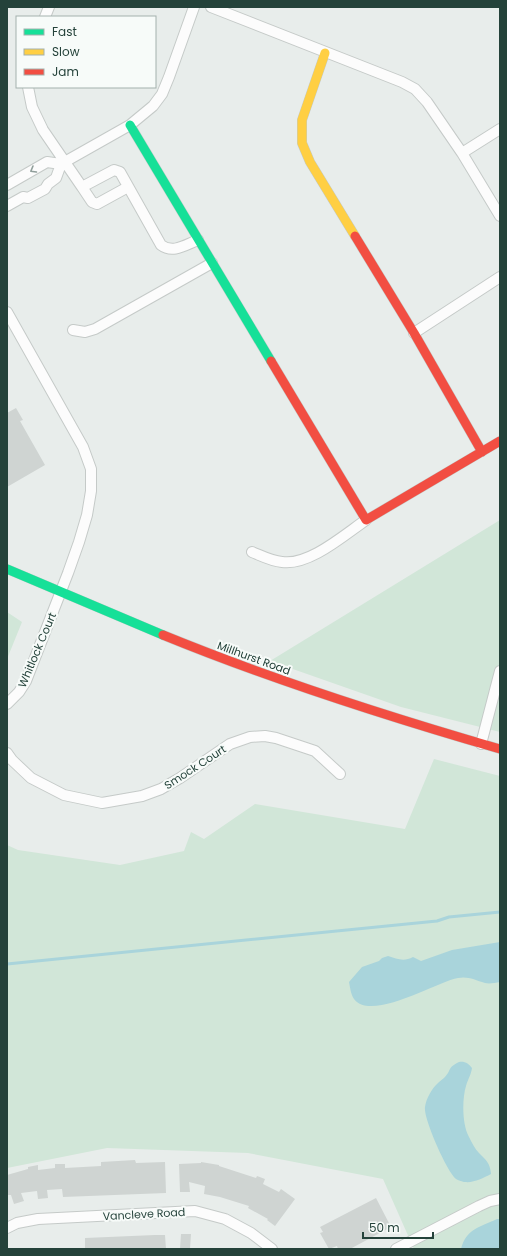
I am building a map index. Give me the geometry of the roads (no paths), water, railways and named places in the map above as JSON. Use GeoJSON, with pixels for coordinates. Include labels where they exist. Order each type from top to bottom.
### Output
{"type":"FeatureCollection","features":[{"type":"Feature","properties":{"kind":"street"},"geometry":{"type":"LineString","coordinates":[[22,198],[10,183],[47,162],[63,163],[130,125],[153,106],[162,94],[194,7]]}},
{"type":"Feature","properties":{"kind":"street"},"geometry":{"type":"LineString","coordinates":[[211,7],[402,82],[415,89],[427,102],[462,153],[500,216]]}},
{"type":"Feature","properties":{"kind":"street"},"geometry":{"type":"LineString","coordinates":[[325,53],[302,120],[302,143],[310,162],[414,334],[482,452]]}},
{"type":"Feature","properties":{"kind":"street"},"geometry":{"type":"LineString","coordinates":[[28,88],[32,107],[43,130],[63,163],[92,202],[97,204],[128,187]]}},
{"type":"Feature","properties":{"kind":"street"},"geometry":{"type":"LineString","coordinates":[[130,125],[366,520]]}},
{"type":"Feature","properties":{"kind":"street"},"geometry":{"type":"LineString","coordinates":[[462,153],[500,129]]}},
{"type":"Feature","properties":{"kind":"street"},"geometry":{"type":"LineString","coordinates":[[7,206],[22,198],[28,198],[45,189],[48,184],[56,178],[63,163]]}},
{"type":"Feature","properties":{"kind":"street"},"geometry":{"type":"LineString","coordinates":[[82,187],[114,170],[120,172],[161,245],[167,249],[173,250],[198,240]]}},
{"type":"Feature","properties":{"kind":"street"},"geometry":{"type":"LineString","coordinates":[[73,330],[85,332],[95,329],[212,263]]}},
{"type":"Feature","properties":{"kind":"street"},"geometry":{"type":"LineString","coordinates":[[414,334],[500,277]]}},
{"type":"Feature","properties":{"kind":"street","name":"Whitlock Court"},"geometry":{"type":"LineString","coordinates":[[7,312],[84,447],[91,469],[91,492],[79,542],[26,681],[19,692],[7,704]]}},
{"type":"Feature","properties":{"kind":"street"},"geometry":{"type":"LineString","coordinates":[[252,552],[271,560],[298,562],[321,551],[366,520],[500,441]]}},
{"type":"Feature","properties":{"kind":"street","name":"Millhurst Road"},"geometry":{"type":"LineString","coordinates":[[7,569],[102,612],[292,685],[366,710],[500,749]]}},
{"type":"Feature","properties":{"kind":"street"},"geometry":{"type":"LineString","coordinates":[[481,744],[500,671]]}},
{"type":"Feature","properties":{"kind":"street","name":"Smock Court"},"geometry":{"type":"LineString","coordinates":[[7,753],[12,760],[31,778],[64,795],[102,803],[142,796],[161,789],[230,744],[250,737],[265,736],[276,738],[315,751],[340,774]]}},
{"type":"Feature","properties":{"kind":"street"},"geometry":{"type":"LineString","coordinates":[[396,1249],[479,1206],[500,1199]]}},
{"type":"Feature","properties":{"kind":"street","name":"Vancleve Road"},"geometry":{"type":"LineString","coordinates":[[7,1228],[17,1223],[38,1219],[195,1211],[225,1220],[251,1233],[272,1249]]}},
{"type":"Feature","properties":{"kind":"water"},"geometry":{"type":"Polygon","coordinates":[[[500,942],[500,982],[487,983],[468,978],[458,978],[389,1004],[374,1006],[362,1005],[354,999],[352,995],[349,982],[362,967],[379,961],[382,958],[388,956],[404,960],[413,957],[421,961],[452,950],[500,942]]]}},
{"type":"Feature","properties":{"kind":"water"},"geometry":{"type":"Polygon","coordinates":[[[459,1062],[467,1063],[472,1068],[464,1098],[463,1112],[465,1126],[475,1148],[490,1167],[491,1174],[472,1182],[463,1182],[456,1179],[452,1174],[436,1144],[425,1113],[428,1097],[436,1085],[445,1077],[451,1067],[459,1062]]]}},
{"type":"Feature","properties":{"kind":"water"},"geometry":{"type":"Polygon","coordinates":[[[497,1219],[500,1219],[500,1249],[461,1249],[463,1242],[470,1233],[497,1219]]]}},
{"type":"Feature","properties":{"kind":"waterway"},"geometry":{"type":"LineString","coordinates":[[7,964],[437,921],[449,917],[500,912]]}}]}
